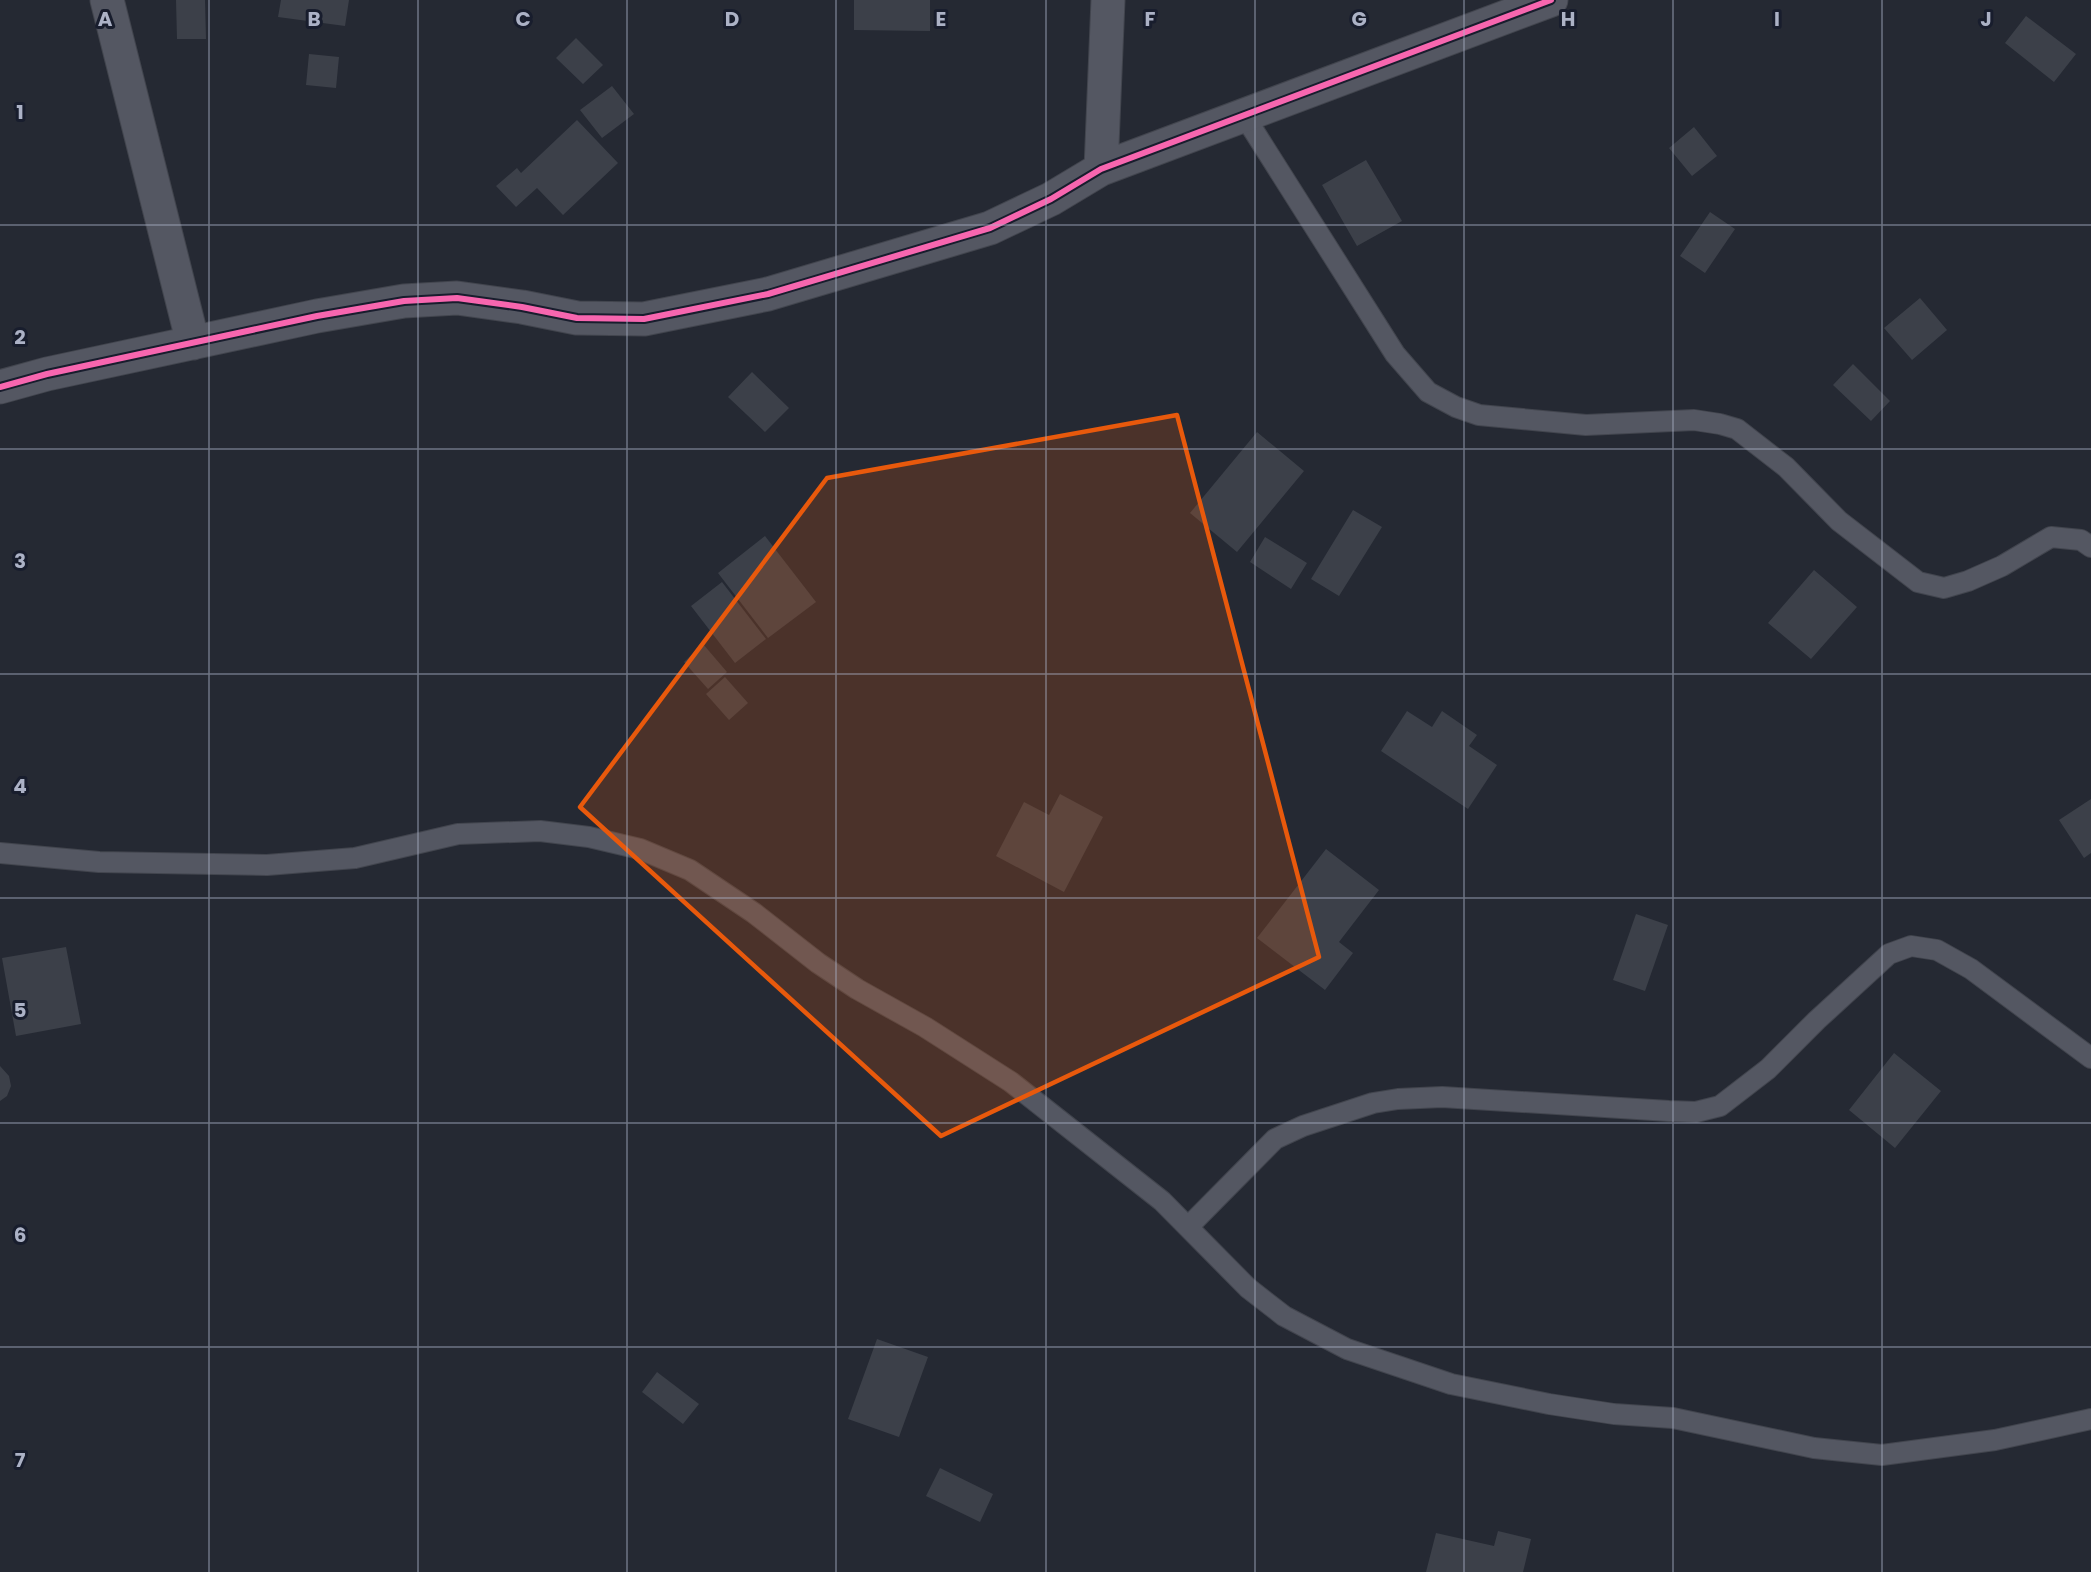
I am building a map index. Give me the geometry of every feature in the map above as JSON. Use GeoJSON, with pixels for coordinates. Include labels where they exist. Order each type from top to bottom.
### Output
{"type":"FeatureCollection","features":[{"type":"Feature","properties":{"kind":"street"},"geometry":{"type":"LineString","coordinates":[[107,0],[193,343]]}},
{"type":"Feature","properties":{"kind":"street"},"geometry":{"type":"LineString","coordinates":[[1101,169],[1108,0]]}},
{"type":"Feature","properties":{"kind":"street"},"geometry":{"type":"LineString","coordinates":[[0,387],[47,374],[317,316],[404,301],[457,298],[522,307],[577,318],[644,319],[768,294],[990,228],[1051,200],[1101,169],[1245,117],[1551,0]]}},
{"type":"Feature","properties":{"kind":"lane"},"geometry":{"type":"LineString","coordinates":[[1245,117],[1395,354],[1428,392],[1456,407],[1479,415],[1586,425],[1694,420],[1720,423],[1737,429],[1786,467],[1839,521],[1918,582],[1944,588],[1968,581],[2002,566],[2051,537],[2080,540],[2091,547]]}},
{"type":"Feature","properties":{"kind":"lane"},"geometry":{"type":"LineString","coordinates":[[0,853],[99,862],[267,864],[355,858],[458,834],[540,831],[589,837],[640,849],[690,870],[754,913],[818,963],[857,989],[1011,1082],[1162,1202],[1248,1288],[1284,1316],[1347,1349],[1451,1384],[1549,1404],[1614,1414],[1673,1418],[1814,1448],[1882,1455],[1995,1440],[2091,1419]]}},
{"type":"Feature","properties":{"kind":"lane"},"geometry":{"type":"LineString","coordinates":[[1188,1227],[1275,1139],[1303,1126],[1373,1102],[1442,1097],[1696,1112],[1720,1106],[1768,1069],[1889,954],[1911,946],[1937,950],[1971,969],[2091,1058]]}},
{"type":"Feature","properties":{"kind":"highlighted area"},"geometry":{"type":"Polygon","coordinates":[[[1177,415],[1319,957],[941,1136],[580,807],[827,478],[1177,415]]]}},
{"type":"Feature","properties":{"kind":"building"},"geometry":{"type":"Polygon","coordinates":[[[176,0],[205,0],[206,39],[177,39],[176,0]]]}},
{"type":"Feature","properties":{"kind":"building"},"geometry":{"type":"Polygon","coordinates":[[[281,0],[349,0],[345,26],[278,17],[281,0]]]}},
{"type":"Feature","properties":{"kind":"building"},"geometry":{"type":"Polygon","coordinates":[[[854,0],[930,0],[930,31],[854,30],[854,0]]]}},
{"type":"Feature","properties":{"kind":"building"},"geometry":{"type":"Polygon","coordinates":[[[2026,16],[2076,54],[2054,82],[2005,43],[2026,16]]]}},
{"type":"Feature","properties":{"kind":"building"},"geometry":{"type":"Polygon","coordinates":[[[576,38],[603,65],[583,84],[556,58],[576,38]]]}},
{"type":"Feature","properties":{"kind":"building"},"geometry":{"type":"Polygon","coordinates":[[[309,54],[339,57],[336,88],[306,85],[309,54]]]}},
{"type":"Feature","properties":{"kind":"building"},"geometry":{"type":"Polygon","coordinates":[[[612,86],[634,114],[602,138],[580,110],[612,86]]]}},
{"type":"Feature","properties":{"kind":"building"},"geometry":{"type":"Polygon","coordinates":[[[577,120],[618,163],[563,215],[537,188],[516,207],[496,186],[517,168],[521,173],[577,120]]]}},
{"type":"Feature","properties":{"kind":"building"},"geometry":{"type":"Polygon","coordinates":[[[1694,127],[1717,156],[1692,176],[1669,148],[1694,127]]]}},
{"type":"Feature","properties":{"kind":"building"},"geometry":{"type":"Polygon","coordinates":[[[1366,160],[1402,221],[1357,246],[1322,185],[1366,160]]]}},
{"type":"Feature","properties":{"kind":"building"},"geometry":{"type":"Polygon","coordinates":[[[1710,212],[1735,229],[1705,273],[1680,256],[1710,212]]]}},
{"type":"Feature","properties":{"kind":"building"},"geometry":{"type":"Polygon","coordinates":[[[1920,298],[1947,330],[1912,360],[1884,328],[1920,298]]]}},
{"type":"Feature","properties":{"kind":"building"},"geometry":{"type":"Polygon","coordinates":[[[1853,364],[1890,401],[1871,421],[1833,385],[1853,364]]]}},
{"type":"Feature","properties":{"kind":"building"},"geometry":{"type":"Polygon","coordinates":[[[752,372],[789,408],[765,432],[728,397],[752,372]]]}},
{"type":"Feature","properties":{"kind":"building"},"geometry":{"type":"Polygon","coordinates":[[[1257,432],[1304,471],[1237,552],[1190,513],[1257,432]]]}},
{"type":"Feature","properties":{"kind":"building"},"geometry":{"type":"Polygon","coordinates":[[[1353,510],[1382,527],[1339,596],[1311,579],[1353,510]]]}},
{"type":"Feature","properties":{"kind":"building"},"geometry":{"type":"Polygon","coordinates":[[[765,536],[816,602],[768,638],[718,573],[765,536]]]}},
{"type":"Feature","properties":{"kind":"building"},"geometry":{"type":"Polygon","coordinates":[[[1265,537],[1307,563],[1291,589],[1250,562],[1265,537]]]}},
{"type":"Feature","properties":{"kind":"building"},"geometry":{"type":"Polygon","coordinates":[[[1814,570],[1857,607],[1811,659],[1768,623],[1814,570]]]}},
{"type":"Feature","properties":{"kind":"building"},"geometry":{"type":"Polygon","coordinates":[[[722,582],[766,639],[735,663],[691,606],[722,582]]]}},
{"type":"Feature","properties":{"kind":"building"},"geometry":{"type":"Polygon","coordinates":[[[703,644],[727,672],[708,689],[684,662],[703,644]]]}},
{"type":"Feature","properties":{"kind":"building"},"geometry":{"type":"Polygon","coordinates":[[[725,677],[748,703],[729,720],[706,694],[725,677]]]}},
{"type":"Feature","properties":{"kind":"building"},"geometry":{"type":"Polygon","coordinates":[[[1407,711],[1432,727],[1442,711],[1477,735],[1469,746],[1497,765],[1468,809],[1381,751],[1407,711]]]}},
{"type":"Feature","properties":{"kind":"building"},"geometry":{"type":"Polygon","coordinates":[[[1060,794],[1103,817],[1064,892],[996,856],[1024,802],[1049,815],[1060,794]]]}},
{"type":"Feature","properties":{"kind":"building"},"geometry":{"type":"Polygon","coordinates":[[[2091,799],[2091,853],[2084,858],[2059,820],[2091,799]]]}},
{"type":"Feature","properties":{"kind":"building"},"geometry":{"type":"Polygon","coordinates":[[[1326,849],[1379,890],[1339,942],[1353,953],[1325,990],[1257,938],[1326,849]]]}},
{"type":"Feature","properties":{"kind":"building"},"geometry":{"type":"Polygon","coordinates":[[[1636,914],[1668,925],[1645,991],[1613,980],[1636,914]]]}},
{"type":"Feature","properties":{"kind":"building"},"geometry":{"type":"Polygon","coordinates":[[[66,947],[81,1024],[16,1036],[2,958],[66,947]]]}},
{"type":"Feature","properties":{"kind":"building"},"geometry":{"type":"Polygon","coordinates":[[[1894,1053],[1941,1091],[1895,1148],[1849,1110],[1894,1053]]]}},
{"type":"Feature","properties":{"kind":"building"},"geometry":{"type":"Polygon","coordinates":[[[0,1066],[9,1076],[11,1086],[7,1096],[0,1101],[0,1066]]]}},
{"type":"Feature","properties":{"kind":"building"},"geometry":{"type":"Polygon","coordinates":[[[877,1339],[928,1357],[899,1437],[848,1419],[877,1339]]]}},
{"type":"Feature","properties":{"kind":"building"},"geometry":{"type":"Polygon","coordinates":[[[657,1372],[699,1404],[683,1424],[642,1392],[657,1372]]]}},
{"type":"Feature","properties":{"kind":"building"},"geometry":{"type":"Polygon","coordinates":[[[940,1468],[993,1494],[980,1522],[926,1496],[940,1468]]]}},
{"type":"Feature","properties":{"kind":"building"},"geometry":{"type":"Polygon","coordinates":[[[1498,1531],[1531,1539],[1523,1572],[1426,1572],[1436,1533],[1494,1546],[1498,1531]]]}},
{"type":"Feature","properties":{"kind":"cycle path"},"geometry":{"type":"LineString","coordinates":[[0,387],[47,374],[317,316],[404,301],[457,298],[522,307],[577,318],[644,319],[768,294],[990,228],[1051,199],[1101,169],[1551,0]]}}]}
